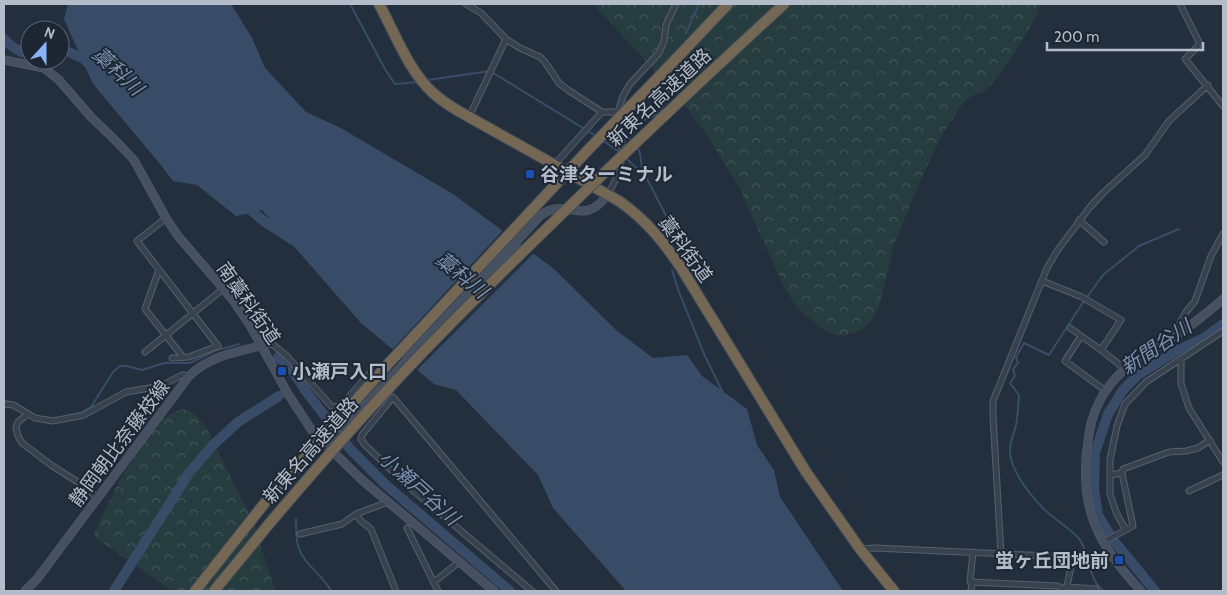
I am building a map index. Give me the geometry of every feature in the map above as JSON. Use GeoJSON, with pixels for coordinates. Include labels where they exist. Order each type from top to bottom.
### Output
{"type":"FeatureCollection","features":[{"type":"Feature","properties":{"kind":"highway","name":"藁科街道"},"geometry":{"type":"LineString","coordinates":[[379,4],[411,64],[433,93],[468,117],[632,210],[659,237],[680,266],[806,472],[860,549],[894,591]]}},
{"type":"Feature","properties":{"kind":"highway","name":"新東名高速道路"},"geometry":{"type":"LineString","coordinates":[[195,591],[268,499],[396,356],[586,151],[728,4]]}},
{"type":"Feature","properties":{"kind":"highway","name":"新東名高速道路"},"geometry":{"type":"LineString","coordinates":[[214,591],[350,431],[451,324],[592,184],[784,4]]}},
{"type":"Feature","properties":{"kind":"highway"},"geometry":{"type":"LineString","coordinates":[[190,591],[234,541]]}},
{"type":"Feature","properties":{"kind":"main road","name":"南藁科街道"},"geometry":{"type":"LineString","coordinates":[[4,60],[44,68],[59,80],[91,117],[134,160],[178,236],[223,289],[251,327],[288,394],[313,432],[388,502],[494,591]]}},
{"type":"Feature","properties":{"kind":"main road"},"geometry":{"type":"LineString","coordinates":[[328,446],[540,216],[546,211],[556,208],[589,211],[600,206],[607,195]]}},
{"type":"Feature","properties":{"kind":"main road"},"geometry":{"type":"LineString","coordinates":[[1140,591],[1112,557],[1093,523],[1084,477],[1089,430],[1094,413],[1106,392],[1125,369],[1137,359],[1201,318],[1223,299]]}},
{"type":"Feature","properties":{"kind":"main road","name":"静岡朝比奈藤枝線"},"geometry":{"type":"LineString","coordinates":[[25,591],[37,580],[189,376],[199,366],[213,358],[261,346]]}},
{"type":"Feature","properties":{"kind":"street"},"geometry":{"type":"LineString","coordinates":[[466,4],[481,13],[506,40],[540,57],[559,83],[602,112],[618,112]]}},
{"type":"Feature","properties":{"kind":"street"},"geometry":{"type":"LineString","coordinates":[[607,195],[614,184],[622,160],[623,146],[618,112],[622,96],[630,84],[658,53],[664,41],[666,25],[676,4]]}},
{"type":"Feature","properties":{"kind":"street"},"geometry":{"type":"LineString","coordinates":[[1180,4],[1199,42],[1198,46],[1185,59],[1222,104]]}},
{"type":"Feature","properties":{"kind":"street"},"geometry":{"type":"LineString","coordinates":[[468,117],[506,40]]}},
{"type":"Feature","properties":{"kind":"street"},"geometry":{"type":"LineString","coordinates":[[1001,554],[993,416],[994,401],[1046,268],[1057,250],[1104,192],[1146,155],[1169,121],[1208,86]]}},
{"type":"Feature","properties":{"kind":"street"},"geometry":{"type":"LineString","coordinates":[[554,165],[602,112]]}},
{"type":"Feature","properties":{"kind":"street"},"geometry":{"type":"LineString","coordinates":[[166,218],[137,241],[218,346],[189,357],[172,358]]}},
{"type":"Feature","properties":{"kind":"street"},"geometry":{"type":"LineString","coordinates":[[1080,220],[1104,242]]}},
{"type":"Feature","properties":{"kind":"street"},"geometry":{"type":"LineString","coordinates":[[1171,339],[1186,312],[1195,301],[1211,256],[1223,234]]}},
{"type":"Feature","properties":{"kind":"street"},"geometry":{"type":"LineString","coordinates":[[160,270],[145,309],[183,357]]}},
{"type":"Feature","properties":{"kind":"street"},"geometry":{"type":"LineString","coordinates":[[1042,281],[1082,297],[1121,320],[1101,350]]}},
{"type":"Feature","properties":{"kind":"street"},"geometry":{"type":"LineString","coordinates":[[145,352],[223,289]]}},
{"type":"Feature","properties":{"kind":"street"},"geometry":{"type":"LineString","coordinates":[[1070,328],[1125,369]]}},
{"type":"Feature","properties":{"kind":"street"},"geometry":{"type":"LineString","coordinates":[[1124,529],[1110,494],[1110,460],[1116,426],[1125,404],[1146,382],[1223,331]]}},
{"type":"Feature","properties":{"kind":"street"},"geometry":{"type":"LineString","coordinates":[[1081,336],[1065,361],[1106,392]]}},
{"type":"Feature","properties":{"kind":"street"},"geometry":{"type":"LineString","coordinates":[[261,346],[272,344],[287,356],[331,406],[340,407],[369,374],[393,397],[556,591]]}},
{"type":"Feature","properties":{"kind":"street"},"geometry":{"type":"LineString","coordinates":[[1181,359],[1181,384],[1189,408],[1223,462]]}},
{"type":"Feature","properties":{"kind":"street"},"geometry":{"type":"LineString","coordinates":[[4,404],[13,405],[35,418],[53,421],[91,412],[119,395],[161,386],[182,375],[189,376]]}},
{"type":"Feature","properties":{"kind":"street"},"geometry":{"type":"LineString","coordinates":[[393,397],[362,435],[361,439],[365,445],[408,486],[532,591]]}},
{"type":"Feature","properties":{"kind":"street"},"geometry":{"type":"LineString","coordinates":[[28,414],[18,422],[16,427],[22,443],[51,465],[84,486],[98,498]]}},
{"type":"Feature","properties":{"kind":"street"},"geometry":{"type":"LineString","coordinates":[[1103,542],[1124,529],[1133,526],[1122,473],[1123,469],[1169,452],[1198,448],[1210,440]]}},
{"type":"Feature","properties":{"kind":"street"},"geometry":{"type":"LineString","coordinates":[[1110,475],[1122,473]]}},
{"type":"Feature","properties":{"kind":"street"},"geometry":{"type":"LineString","coordinates":[[1190,491],[1223,475]]}},
{"type":"Feature","properties":{"kind":"street"},"geometry":{"type":"LineString","coordinates":[[300,534],[342,524],[356,514],[388,502]]}},
{"type":"Feature","properties":{"kind":"street"},"geometry":{"type":"LineString","coordinates":[[356,514],[371,529],[396,591]]}},
{"type":"Feature","properties":{"kind":"street"},"geometry":{"type":"LineString","coordinates":[[407,528],[438,591]]}},
{"type":"Feature","properties":{"kind":"street"},"geometry":{"type":"LineString","coordinates":[[860,549],[1112,557]]}},
{"type":"Feature","properties":{"kind":"street"},"geometry":{"type":"LineString","coordinates":[[971,591],[973,552]]}},
{"type":"Feature","properties":{"kind":"street"},"geometry":{"type":"LineString","coordinates":[[1066,590],[1072,557]]}},
{"type":"Feature","properties":{"kind":"street"},"geometry":{"type":"LineString","coordinates":[[434,582],[459,562]]}},
{"type":"Feature","properties":{"kind":"street"},"geometry":{"type":"LineString","coordinates":[[972,582],[1057,586],[1066,590],[1096,589]]}},
{"type":"Feature","properties":{"kind":"street"},"geometry":{"type":"LineString","coordinates":[[1006,584],[1006,591]]}},
{"type":"Feature","properties":{"kind":"green space"},"geometry":{"type":"Polygon","coordinates":[[[593,4],[1040,4],[1038,13],[1002,72],[985,91],[972,96],[963,103],[940,138],[895,242],[879,307],[870,323],[860,331],[842,336],[827,332],[798,309],[785,289],[738,185],[706,134],[679,97],[593,4]]]}},
{"type":"Feature","properties":{"kind":"green space"},"geometry":{"type":"Polygon","coordinates":[[[183,409],[194,413],[205,425],[256,528],[276,591],[172,591],[93,536],[118,483],[150,431],[158,422],[172,413],[183,409]]]}},
{"type":"Feature","properties":{"kind":"water"},"geometry":{"type":"Polygon","coordinates":[[[68,4],[231,4],[252,38],[265,68],[306,112],[339,127],[453,194],[554,269],[616,330],[653,358],[687,355],[702,376],[747,409],[757,445],[774,470],[780,497],[843,591],[626,591],[553,508],[538,475],[456,390],[434,384],[361,323],[262,210],[236,216],[197,185],[173,181],[93,84],[70,32],[70,20],[64,19],[68,4]]]}},
{"type":"Feature","properties":{"kind":"pier"},"geometry":{"type":"Polygon","coordinates":[[[504,229],[516,238],[400,359],[391,351],[504,229]]]}},
{"type":"Feature","properties":{"kind":"pier"},"geometry":{"type":"Polygon","coordinates":[[[524,244],[535,252],[415,372],[405,363],[524,244]]]}},
{"type":"Feature","properties":{"kind":"waterway"},"geometry":{"type":"LineString","coordinates":[[350,4],[395,84],[418,82]]}},
{"type":"Feature","properties":{"kind":"waterway"},"geometry":{"type":"LineString","coordinates":[[686,33],[699,4]]}},
{"type":"Feature","properties":{"kind":"waterway"},"geometry":{"type":"LineString","coordinates":[[4,39],[20,51]]}},
{"type":"Feature","properties":{"kind":"waterway","name":"藁科川"},"geometry":{"type":"LineString","coordinates":[[70,53],[84,59],[91,66]]}},
{"type":"Feature","properties":{"kind":"waterway"},"geometry":{"type":"LineString","coordinates":[[632,142],[628,136],[631,131],[642,122],[660,113],[679,64]]}},
{"type":"Feature","properties":{"kind":"waterway"},"geometry":{"type":"LineString","coordinates":[[428,80],[490,71],[596,136]]}},
{"type":"Feature","properties":{"kind":"waterway"},"geometry":{"type":"LineString","coordinates":[[602,140],[621,153]]}},
{"type":"Feature","properties":{"kind":"waterway"},"geometry":{"type":"LineString","coordinates":[[637,147],[644,173]]}},
{"type":"Feature","properties":{"kind":"waterway"},"geometry":{"type":"LineString","coordinates":[[626,158],[646,177]]}},
{"type":"Feature","properties":{"kind":"waterway"},"geometry":{"type":"LineString","coordinates":[[646,177],[677,237],[678,249]]}},
{"type":"Feature","properties":{"kind":"waterway","name":"藁科川"},"geometry":{"type":"LineString","coordinates":[[242,203],[265,222],[293,240]]}},
{"type":"Feature","properties":{"kind":"waterway"},"geometry":{"type":"LineString","coordinates":[[1104,591],[1092,574],[1086,553],[1078,537],[1035,500],[1017,474],[1010,456],[1010,448],[1017,421],[1019,395],[1010,383],[1015,376],[1013,369],[1018,363],[1016,357],[1024,343],[1049,355],[1103,275],[1139,246],[1179,229]]}},
{"type":"Feature","properties":{"kind":"waterway"},"geometry":{"type":"LineString","coordinates":[[672,270],[704,354],[723,393]]}},
{"type":"Feature","properties":{"kind":"waterway","name":"新間谷川"},"geometry":{"type":"LineString","coordinates":[[1155,591],[1114,541],[1098,515],[1094,489],[1095,453],[1108,414],[1123,390],[1138,375],[1178,350],[1204,338],[1223,324]]}},
{"type":"Feature","properties":{"kind":"waterway"},"geometry":{"type":"LineString","coordinates":[[81,413],[91,407],[113,372],[120,366],[142,370],[164,363],[190,363],[217,350],[240,344]]}},
{"type":"Feature","properties":{"kind":"waterway","name":"小瀬戸谷川"},"geometry":{"type":"LineString","coordinates":[[278,357],[292,370],[351,450],[386,485],[510,591]]}},
{"type":"Feature","properties":{"kind":"waterway","name":"小瀬戸谷川"},"geometry":{"type":"LineString","coordinates":[[114,591],[189,473],[212,446],[238,422],[279,396]]}},
{"type":"Feature","properties":{"kind":"waterway"},"geometry":{"type":"LineString","coordinates":[[4,401],[16,403],[37,416]]}},
{"type":"Feature","properties":{"kind":"waterway"},"geometry":{"type":"LineString","coordinates":[[296,519],[298,546],[304,558],[331,591]]}},
{"type":"Feature","properties":{"kind":"place","name":"谷津ターミナル"},"geometry":{"type":"Point","coordinates":[530,174]}},
{"type":"Feature","properties":{"kind":"place","name":"小瀬戸入口"},"geometry":{"type":"Point","coordinates":[282,371]}},
{"type":"Feature","properties":{"kind":"place","name":"蛍ヶ丘団地前"},"geometry":{"type":"Point","coordinates":[1119,560]}}]}
